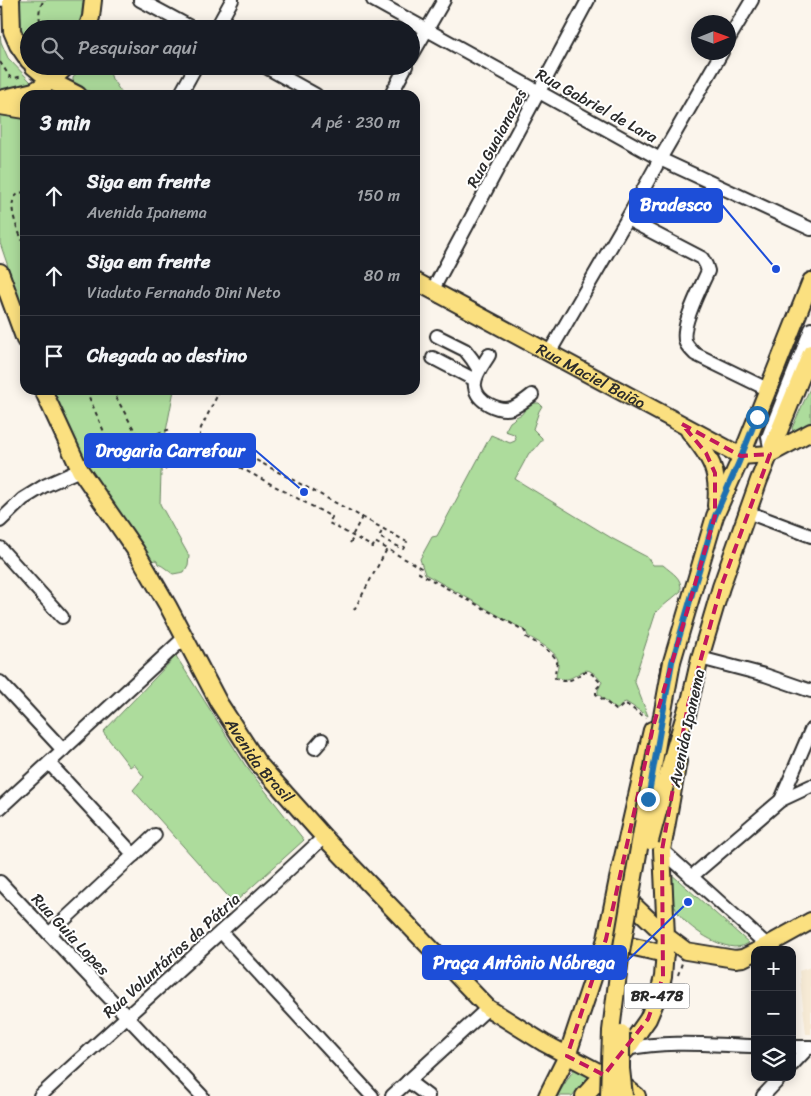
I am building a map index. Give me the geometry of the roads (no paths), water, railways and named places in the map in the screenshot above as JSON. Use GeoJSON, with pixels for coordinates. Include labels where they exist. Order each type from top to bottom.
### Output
{"type":"FeatureCollection","features":[{"type":"Feature","properties":{"kind":"main road"},"geometry":{"type":"LineString","coordinates":[[0,6],[6,0]]}},
{"type":"Feature","properties":{"kind":"main road"},"geometry":{"type":"LineString","coordinates":[[11,0],[12,31],[20,48]]}},
{"type":"Feature","properties":{"kind":"main road"},"geometry":{"type":"LineString","coordinates":[[90,20],[93,0]]}},
{"type":"Feature","properties":{"kind":"main road"},"geometry":{"type":"LineString","coordinates":[[12,31],[20,40]]}},
{"type":"Feature","properties":{"kind":"main road"},"geometry":{"type":"LineString","coordinates":[[34,90],[37,75]]}},
{"type":"Feature","properties":{"kind":"main road"},"geometry":{"type":"LineString","coordinates":[[46,75],[70,90]]}},
{"type":"Feature","properties":{"kind":"main road"},"geometry":{"type":"LineString","coordinates":[[0,99],[20,95]]}},
{"type":"Feature","properties":{"kind":"main road"},"geometry":{"type":"LineString","coordinates":[[0,106],[20,109]]}},
{"type":"Feature","properties":{"kind":"main road"},"geometry":{"type":"LineString","coordinates":[[0,272],[20,326]]}},
{"type":"Feature","properties":{"kind":"main road","name":"Avenida Ipanema"},"geometry":{"type":"LineString","coordinates":[[547,1096],[567,1056],[606,939],[653,727],[715,516],[811,281]]}},
{"type":"Feature","properties":{"kind":"main road","name":"Rua Maciel Baião"},"geometry":{"type":"LineString","coordinates":[[420,284],[682,424],[743,451]]}},
{"type":"Feature","properties":{"kind":"main road","name":"Avenida Ipanema"},"geometry":{"type":"LineString","coordinates":[[584,1096],[628,1049],[648,1019],[659,993],[663,977],[666,936],[662,850],[688,706],[721,587],[747,512],[811,353]]}},
{"type":"Feature","properties":{"kind":"main road","name":"Avenida Brasil"},"geometry":{"type":"LineString","coordinates":[[45,395],[80,470],[136,551],[168,606],[219,703],[258,763],[324,837],[488,1008],[544,1043],[623,1086],[637,1096]]}},
{"type":"Feature","properties":{"kind":"main road"},"geometry":{"type":"LineString","coordinates":[[682,424],[706,453],[716,473],[715,516]]}},
{"type":"Feature","properties":{"kind":"main road"},"geometry":{"type":"LineString","coordinates":[[743,451],[770,453],[811,432]]}},
{"type":"Feature","properties":{"kind":"main road"},"geometry":{"type":"LineString","coordinates":[[609,1096],[611,1031],[620,958],[672,662]]}},
{"type":"Feature","properties":{"kind":"main road"},"geometry":{"type":"LineString","coordinates":[[624,1096],[621,1069],[623,991],[651,836],[688,706]]}},
{"type":"Feature","properties":{"kind":"main road"},"geometry":{"type":"LineString","coordinates":[[616,888],[666,936],[686,951],[735,959],[743,958],[751,954]]}},
{"type":"Feature","properties":{"kind":"main road"},"geometry":{"type":"LineString","coordinates":[[765,946],[811,921]]}},
{"type":"Feature","properties":{"kind":"main road"},"geometry":{"type":"LineString","coordinates":[[602,951],[617,943],[665,954]]}},
{"type":"Feature","properties":{"kind":"main road"},"geometry":{"type":"LineString","coordinates":[[544,1043],[560,1041],[576,1030]]}},
{"type":"Feature","properties":{"kind":"street"},"geometry":{"type":"LineString","coordinates":[[140,0],[177,20]]}},
{"type":"Feature","properties":{"kind":"street"},"geometry":{"type":"LineString","coordinates":[[221,20],[232,0]]}},
{"type":"Feature","properties":{"kind":"street","name":"Rua Gabriel de Lara"},"geometry":{"type":"LineString","coordinates":[[373,0],[409,20]]}},
{"type":"Feature","properties":{"kind":"street"},"geometry":{"type":"LineString","coordinates":[[420,42],[444,0]]}},
{"type":"Feature","properties":{"kind":"street","name":"Rua Guaianazes"},"geometry":{"type":"LineString","coordinates":[[432,291],[588,0]]}},
{"type":"Feature","properties":{"kind":"street"},"geometry":{"type":"LineString","coordinates":[[736,27],[752,0]]}},
{"type":"Feature","properties":{"kind":"street","name":"Rua Gabriel de Lara"},"geometry":{"type":"LineString","coordinates":[[420,26],[660,159],[811,229]]}},
{"type":"Feature","properties":{"kind":"street"},"geometry":{"type":"LineString","coordinates":[[549,353],[717,60]]}},
{"type":"Feature","properties":{"kind":"street"},"geometry":{"type":"LineString","coordinates":[[183,90],[191,75]]}},
{"type":"Feature","properties":{"kind":"street"},"geometry":{"type":"LineString","coordinates":[[280,75],[307,90]]}},
{"type":"Feature","properties":{"kind":"street"},"geometry":{"type":"LineString","coordinates":[[394,90],[401,75]]}},
{"type":"Feature","properties":{"kind":"street"},"geometry":{"type":"LineString","coordinates":[[627,219],[702,258],[706,265],[708,271],[683,332],[686,344],[695,354],[767,389]]}},
{"type":"Feature","properties":{"kind":"street"},"geometry":{"type":"LineString","coordinates":[[743,451],[758,435],[811,303]]}},
{"type":"Feature","properties":{"kind":"street"},"geometry":{"type":"LineString","coordinates":[[770,453],[768,437],[811,329]]}},
{"type":"Feature","properties":{"kind":"street"},"geometry":{"type":"LineString","coordinates":[[437,336],[465,350],[472,359],[477,375]]}},
{"type":"Feature","properties":{"kind":"street"},"geometry":{"type":"LineString","coordinates":[[489,355],[477,375],[475,387],[480,397],[496,408],[506,409],[513,408],[532,396]]}},
{"type":"Feature","properties":{"kind":"street"},"geometry":{"type":"LineString","coordinates":[[433,358],[477,375]]}},
{"type":"Feature","properties":{"kind":"street"},"geometry":{"type":"LineString","coordinates":[[0,521],[23,499],[44,486],[80,470]]}},
{"type":"Feature","properties":{"kind":"street"},"geometry":{"type":"LineString","coordinates":[[747,512],[811,536]]}},
{"type":"Feature","properties":{"kind":"street"},"geometry":{"type":"LineString","coordinates":[[0,548],[62,617]]}},
{"type":"Feature","properties":{"kind":"street"},"geometry":{"type":"LineString","coordinates":[[0,808],[184,638]]}},
{"type":"Feature","properties":{"kind":"street"},"geometry":{"type":"LineString","coordinates":[[700,658],[765,675],[811,691]]}},
{"type":"Feature","properties":{"kind":"street"},"geometry":{"type":"LineString","coordinates":[[0,682],[63,750]]}},
{"type":"Feature","properties":{"kind":"street"},"geometry":{"type":"LineString","coordinates":[[781,800],[811,730]]}},
{"type":"Feature","properties":{"kind":"street"},"geometry":{"type":"LineString","coordinates":[[49,763],[134,854]]}},
{"type":"Feature","properties":{"kind":"street"},"geometry":{"type":"LineString","coordinates":[[691,877],[781,800],[811,786]]}},
{"type":"Feature","properties":{"kind":"street"},"geometry":{"type":"LineString","coordinates":[[49,934],[155,835]]}},
{"type":"Feature","properties":{"kind":"street","name":"Rua Voluntários da Pátria"},"geometry":{"type":"LineString","coordinates":[[40,1096],[324,837]]}},
{"type":"Feature","properties":{"kind":"street"},"geometry":{"type":"LineString","coordinates":[[662,850],[691,877],[757,946]]}},
{"type":"Feature","properties":{"kind":"street","name":"Rua Guia Lopes"},"geometry":{"type":"LineString","coordinates":[[0,882],[202,1096]]}},
{"type":"Feature","properties":{"kind":"street"},"geometry":{"type":"LineString","coordinates":[[222,932],[372,1096]]}},
{"type":"Feature","properties":{"kind":"street"},"geometry":{"type":"LineString","coordinates":[[392,1096],[488,1008]]}},
{"type":"Feature","properties":{"kind":"street"},"geometry":{"type":"LineString","coordinates":[[628,1049],[640,1046],[674,1044],[751,1046]]}},
{"type":"Feature","properties":{"kind":"street"},"geometry":{"type":"LineString","coordinates":[[796,1047],[810,1047]]}},
{"type":"Feature","properties":{"kind":"street"},"geometry":{"type":"LineString","coordinates":[[796,1061],[810,1047]]}},
{"type":"Feature","properties":{"kind":"street"},"geometry":{"type":"LineString","coordinates":[[408,1081],[428,1096]]}},
{"type":"Feature","properties":{"kind":"street"},"geometry":{"type":"LineString","coordinates":[[762,1096],[776,1081]]}},
{"type":"Feature","properties":{"kind":"place","name":"Bradesco"},"geometry":{"type":"Point","coordinates":[776,269]}},
{"type":"Feature","properties":{"kind":"place","name":"Drogaria Carrefour"},"geometry":{"type":"Point","coordinates":[304,492]}},
{"type":"Feature","properties":{"kind":"place","name":"Praça Antônio Nóbrega"},"geometry":{"type":"Point","coordinates":[688,902]}}]}
